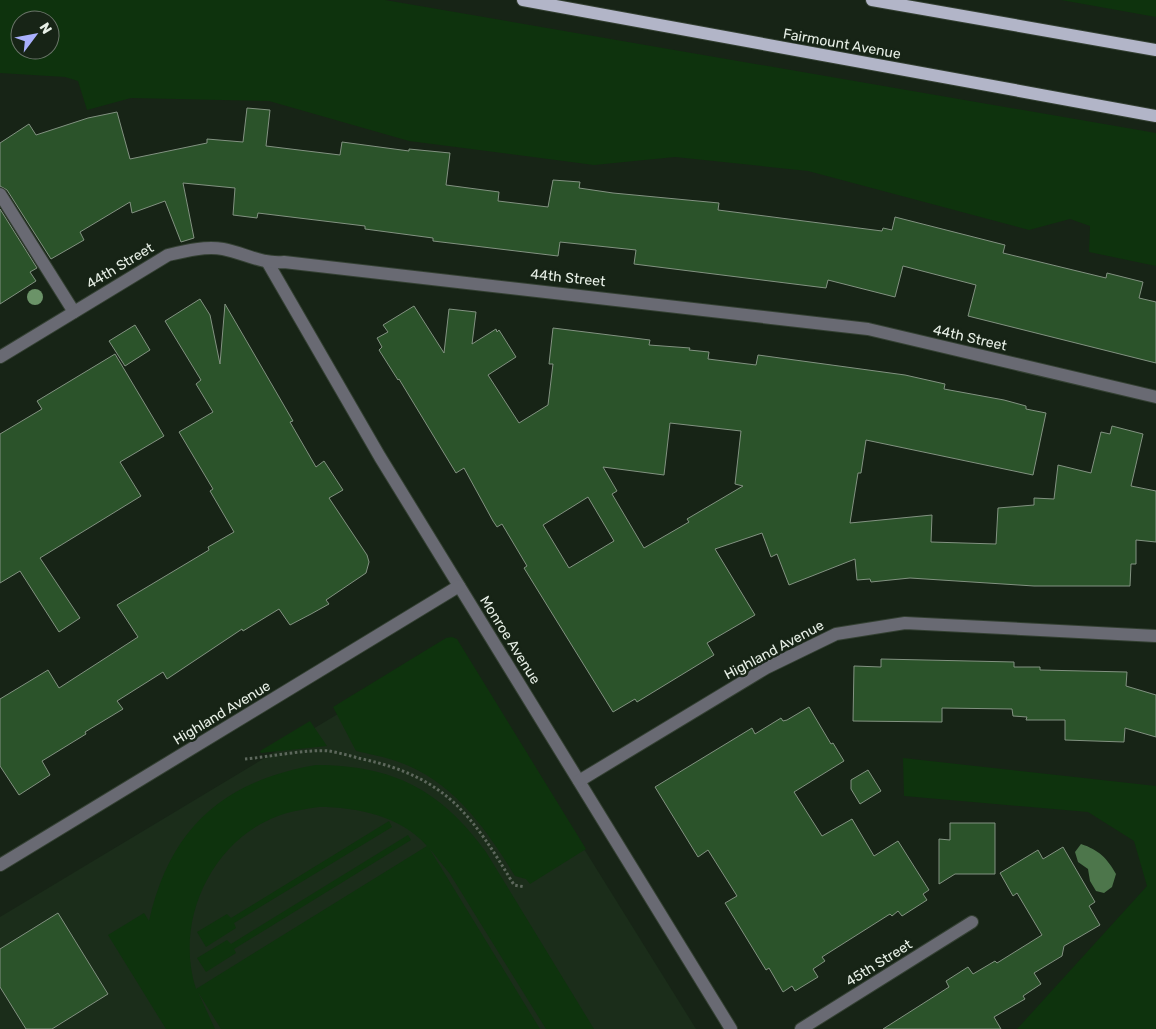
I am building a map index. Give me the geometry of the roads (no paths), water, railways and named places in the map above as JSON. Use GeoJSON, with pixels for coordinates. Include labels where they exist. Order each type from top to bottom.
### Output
{"type":"FeatureCollection","features":[{"type":"Feature","properties":{"kind":"main road","name":"Fairmount Avenue"},"geometry":{"type":"LineString","coordinates":[[523,0],[1156,116]]}},
{"type":"Feature","properties":{"kind":"main road"},"geometry":{"type":"LineString","coordinates":[[872,0],[1156,50]]}},
{"type":"Feature","properties":{"kind":"street"},"geometry":{"type":"LineString","coordinates":[[0,194],[74,312]]}},
{"type":"Feature","properties":{"kind":"street","name":"44th Street"},"geometry":{"type":"LineString","coordinates":[[0,357],[168,255],[194,249],[221,248],[268,263],[284,262],[868,328],[1156,398]]}},
{"type":"Feature","properties":{"kind":"street","name":"Monroe Avenue"},"geometry":{"type":"LineString","coordinates":[[268,263],[328,369],[459,586],[732,1029]]}},
{"type":"Feature","properties":{"kind":"street","name":"Highland Avenue"},"geometry":{"type":"LineString","coordinates":[[0,866],[459,586]]}},
{"type":"Feature","properties":{"kind":"street","name":"Highland Avenue"},"geometry":{"type":"LineString","coordinates":[[579,781],[766,668],[836,634],[905,623],[1156,636]]}},
{"type":"Feature","properties":{"kind":"street","name":"45th Street"},"geometry":{"type":"LineString","coordinates":[[801,1029],[972,922]]}}]}
